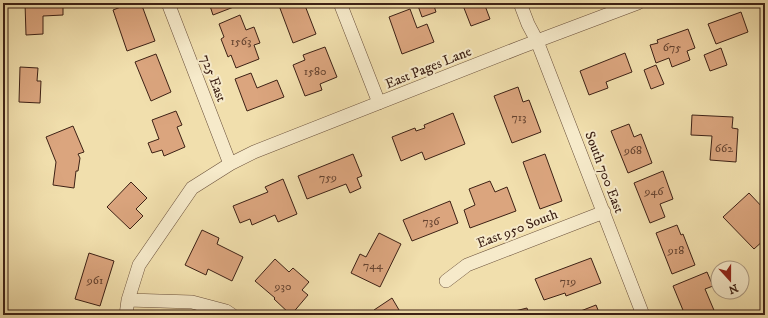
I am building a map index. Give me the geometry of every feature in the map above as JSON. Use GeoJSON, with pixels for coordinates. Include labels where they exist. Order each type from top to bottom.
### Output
{"type":"FeatureCollection","features":[{"type":"Feature","properties":{"kind":"street","name":"725 East"},"geometry":{"type":"LineString","coordinates":[[168,3],[230,164]]}},
{"type":"Feature","properties":{"kind":"street"},"geometry":{"type":"LineString","coordinates":[[340,3],[379,103]]}},
{"type":"Feature","properties":{"kind":"street","name":"South 700 East"},"geometry":{"type":"LineString","coordinates":[[520,3],[528,24],[537,41],[643,315]]}},
{"type":"Feature","properties":{"kind":"street","name":"East Pages Lane"},"geometry":{"type":"LineString","coordinates":[[126,315],[128,300],[140,265],[192,188],[230,164],[254,152],[638,3]]}},
{"type":"Feature","properties":{"kind":"street","name":"East 950 South"},"geometry":{"type":"LineString","coordinates":[[446,281],[467,265],[604,212]]}},
{"type":"Feature","properties":{"kind":"street"},"geometry":{"type":"LineString","coordinates":[[128,300],[192,302],[232,315]]}},
{"type":"Feature","properties":{"kind":"building"},"geometry":{"type":"Polygon","coordinates":[[[25,3],[63,3],[63,15],[43,16],[43,34],[26,35],[25,3]]]}},
{"type":"Feature","properties":{"kind":"building"},"geometry":{"type":"Polygon","coordinates":[[[131,3],[141,3],[155,41],[127,51],[113,10],[131,3]]]}},
{"type":"Feature","properties":{"kind":"building"},"geometry":{"type":"Polygon","coordinates":[[[209,3],[244,3],[213,15],[209,3]]]}},
{"type":"Feature","properties":{"kind":"building"},"geometry":{"type":"Polygon","coordinates":[[[278,3],[304,3],[316,34],[293,43],[278,3]]]}},
{"type":"Feature","properties":{"kind":"building"},"geometry":{"type":"Polygon","coordinates":[[[417,3],[433,3],[436,12],[422,17],[417,3]]]}},
{"type":"Feature","properties":{"kind":"building"},"geometry":{"type":"Polygon","coordinates":[[[462,3],[484,3],[490,19],[471,26],[462,3]]]}},
{"type":"Feature","properties":{"kind":"building"},"geometry":{"type":"Polygon","coordinates":[[[410,9],[417,28],[427,24],[434,42],[402,54],[389,17],[410,9]]]}},
{"type":"Feature","properties":{"kind":"building"},"geometry":{"type":"Polygon","coordinates":[[[741,12],[748,32],[716,44],[708,24],[741,12]]]}},
{"type":"Feature","properties":{"kind":"building"},"geometry":{"type":"Polygon","coordinates":[[[240,15],[246,30],[254,27],[260,43],[254,45],[259,59],[236,68],[231,55],[228,57],[221,39],[224,37],[219,24],[240,15]]]}},
{"type":"Feature","properties":{"kind":"building"},"geometry":{"type":"Polygon","coordinates":[[[688,29],[695,48],[687,51],[690,60],[672,67],[669,58],[656,63],[650,45],[658,43],[657,40],[688,29]]]}},
{"type":"Feature","properties":{"kind":"building"},"geometry":{"type":"Polygon","coordinates":[[[325,47],[337,77],[320,84],[322,90],[305,96],[293,65],[305,60],[303,55],[325,47]]]}},
{"type":"Feature","properties":{"kind":"building"},"geometry":{"type":"Polygon","coordinates":[[[721,48],[727,65],[710,71],[704,55],[721,48]]]}},
{"type":"Feature","properties":{"kind":"building"},"geometry":{"type":"Polygon","coordinates":[[[625,53],[632,72],[606,82],[608,88],[589,95],[580,71],[625,53]]]}},
{"type":"Feature","properties":{"kind":"building"},"geometry":{"type":"Polygon","coordinates":[[[156,54],[171,92],[151,101],[135,62],[156,54]]]}},
{"type":"Feature","properties":{"kind":"building"},"geometry":{"type":"Polygon","coordinates":[[[656,65],[664,84],[651,89],[644,70],[656,65]]]}},
{"type":"Feature","properties":{"kind":"building"},"geometry":{"type":"Polygon","coordinates":[[[20,67],[38,68],[37,81],[41,81],[40,103],[19,102],[20,67]]]}},
{"type":"Feature","properties":{"kind":"building"},"geometry":{"type":"Polygon","coordinates":[[[251,73],[257,88],[277,80],[284,97],[247,111],[235,79],[251,73]]]}},
{"type":"Feature","properties":{"kind":"building"},"geometry":{"type":"Polygon","coordinates":[[[518,87],[523,102],[529,100],[541,132],[512,143],[494,96],[518,87]]]}},
{"type":"Feature","properties":{"kind":"building"},"geometry":{"type":"Polygon","coordinates":[[[176,111],[182,125],[177,127],[185,147],[164,156],[162,150],[152,153],[148,143],[159,139],[152,120],[176,111]]]}},
{"type":"Feature","properties":{"kind":"building"},"geometry":{"type":"Polygon","coordinates":[[[453,113],[465,144],[425,160],[422,152],[401,161],[392,137],[415,128],[416,131],[425,128],[424,125],[453,113]]]}},
{"type":"Feature","properties":{"kind":"building"},"geometry":{"type":"Polygon","coordinates":[[[692,115],[733,117],[732,128],[738,129],[736,162],[710,160],[712,136],[691,135],[692,115]]]}},
{"type":"Feature","properties":{"kind":"building"},"geometry":{"type":"Polygon","coordinates":[[[629,124],[634,137],[641,134],[652,163],[628,173],[611,131],[629,124]]]}},
{"type":"Feature","properties":{"kind":"building"},"geometry":{"type":"Polygon","coordinates":[[[73,126],[84,152],[78,154],[80,158],[78,171],[76,171],[74,188],[53,185],[56,162],[46,137],[73,126]]]}},
{"type":"Feature","properties":{"kind":"building"},"geometry":{"type":"Polygon","coordinates":[[[353,154],[362,176],[357,178],[361,188],[350,193],[346,184],[307,199],[298,176],[353,154]]]}},
{"type":"Feature","properties":{"kind":"building"},"geometry":{"type":"Polygon","coordinates":[[[545,154],[562,201],[540,209],[523,162],[545,154]]]}},
{"type":"Feature","properties":{"kind":"building"},"geometry":{"type":"Polygon","coordinates":[[[663,171],[673,199],[660,204],[665,217],[650,223],[634,183],[663,171]]]}},
{"type":"Feature","properties":{"kind":"building"},"geometry":{"type":"Polygon","coordinates":[[[283,179],[297,214],[278,222],[275,215],[252,225],[250,219],[240,223],[233,206],[268,192],[265,187],[283,179]]]}},
{"type":"Feature","properties":{"kind":"building"},"geometry":{"type":"Polygon","coordinates":[[[490,181],[495,192],[507,187],[516,211],[470,228],[464,210],[475,205],[469,189],[490,181]]]}},
{"type":"Feature","properties":{"kind":"building"},"geometry":{"type":"Polygon","coordinates":[[[131,182],[147,198],[136,209],[143,216],[130,229],[107,207],[131,182]]]}},
{"type":"Feature","properties":{"kind":"building"},"geometry":{"type":"Polygon","coordinates":[[[749,193],[765,210],[765,239],[754,249],[723,217],[749,193]]]}},
{"type":"Feature","properties":{"kind":"building"},"geometry":{"type":"Polygon","coordinates":[[[450,201],[458,223],[412,241],[403,220],[450,201]]]}},
{"type":"Feature","properties":{"kind":"building"},"geometry":{"type":"Polygon","coordinates":[[[677,225],[681,235],[683,234],[695,265],[672,274],[656,233],[677,225]]]}},
{"type":"Feature","properties":{"kind":"building"},"geometry":{"type":"Polygon","coordinates":[[[202,230],[219,238],[217,244],[243,257],[232,281],[208,269],[206,275],[185,265],[202,230]]]}},
{"type":"Feature","properties":{"kind":"building"},"geometry":{"type":"Polygon","coordinates":[[[379,233],[401,244],[380,287],[351,273],[360,254],[366,257],[379,233]]]}},
{"type":"Feature","properties":{"kind":"building"},"geometry":{"type":"Polygon","coordinates":[[[89,253],[114,261],[100,306],[75,299],[89,253]]]}},
{"type":"Feature","properties":{"kind":"building"},"geometry":{"type":"Polygon","coordinates":[[[591,258],[601,283],[566,296],[565,293],[544,300],[535,279],[591,258]]]}},
{"type":"Feature","properties":{"kind":"building"},"geometry":{"type":"Polygon","coordinates":[[[275,259],[289,272],[293,268],[309,282],[302,290],[308,295],[291,315],[274,299],[275,298],[255,281],[275,259]]]}},
{"type":"Feature","properties":{"kind":"building"},"geometry":{"type":"Polygon","coordinates":[[[707,272],[710,279],[710,287],[705,289],[716,315],[685,315],[673,286],[707,272]]]}},
{"type":"Feature","properties":{"kind":"building"},"geometry":{"type":"Polygon","coordinates":[[[392,298],[402,315],[377,315],[374,310],[392,298]]]}},
{"type":"Feature","properties":{"kind":"building"},"geometry":{"type":"Polygon","coordinates":[[[596,305],[600,315],[573,314],[596,305]]]}},
{"type":"Feature","properties":{"kind":"building"},"geometry":{"type":"Polygon","coordinates":[[[527,308],[529,315],[512,315],[511,312],[527,308]]]}}]}
